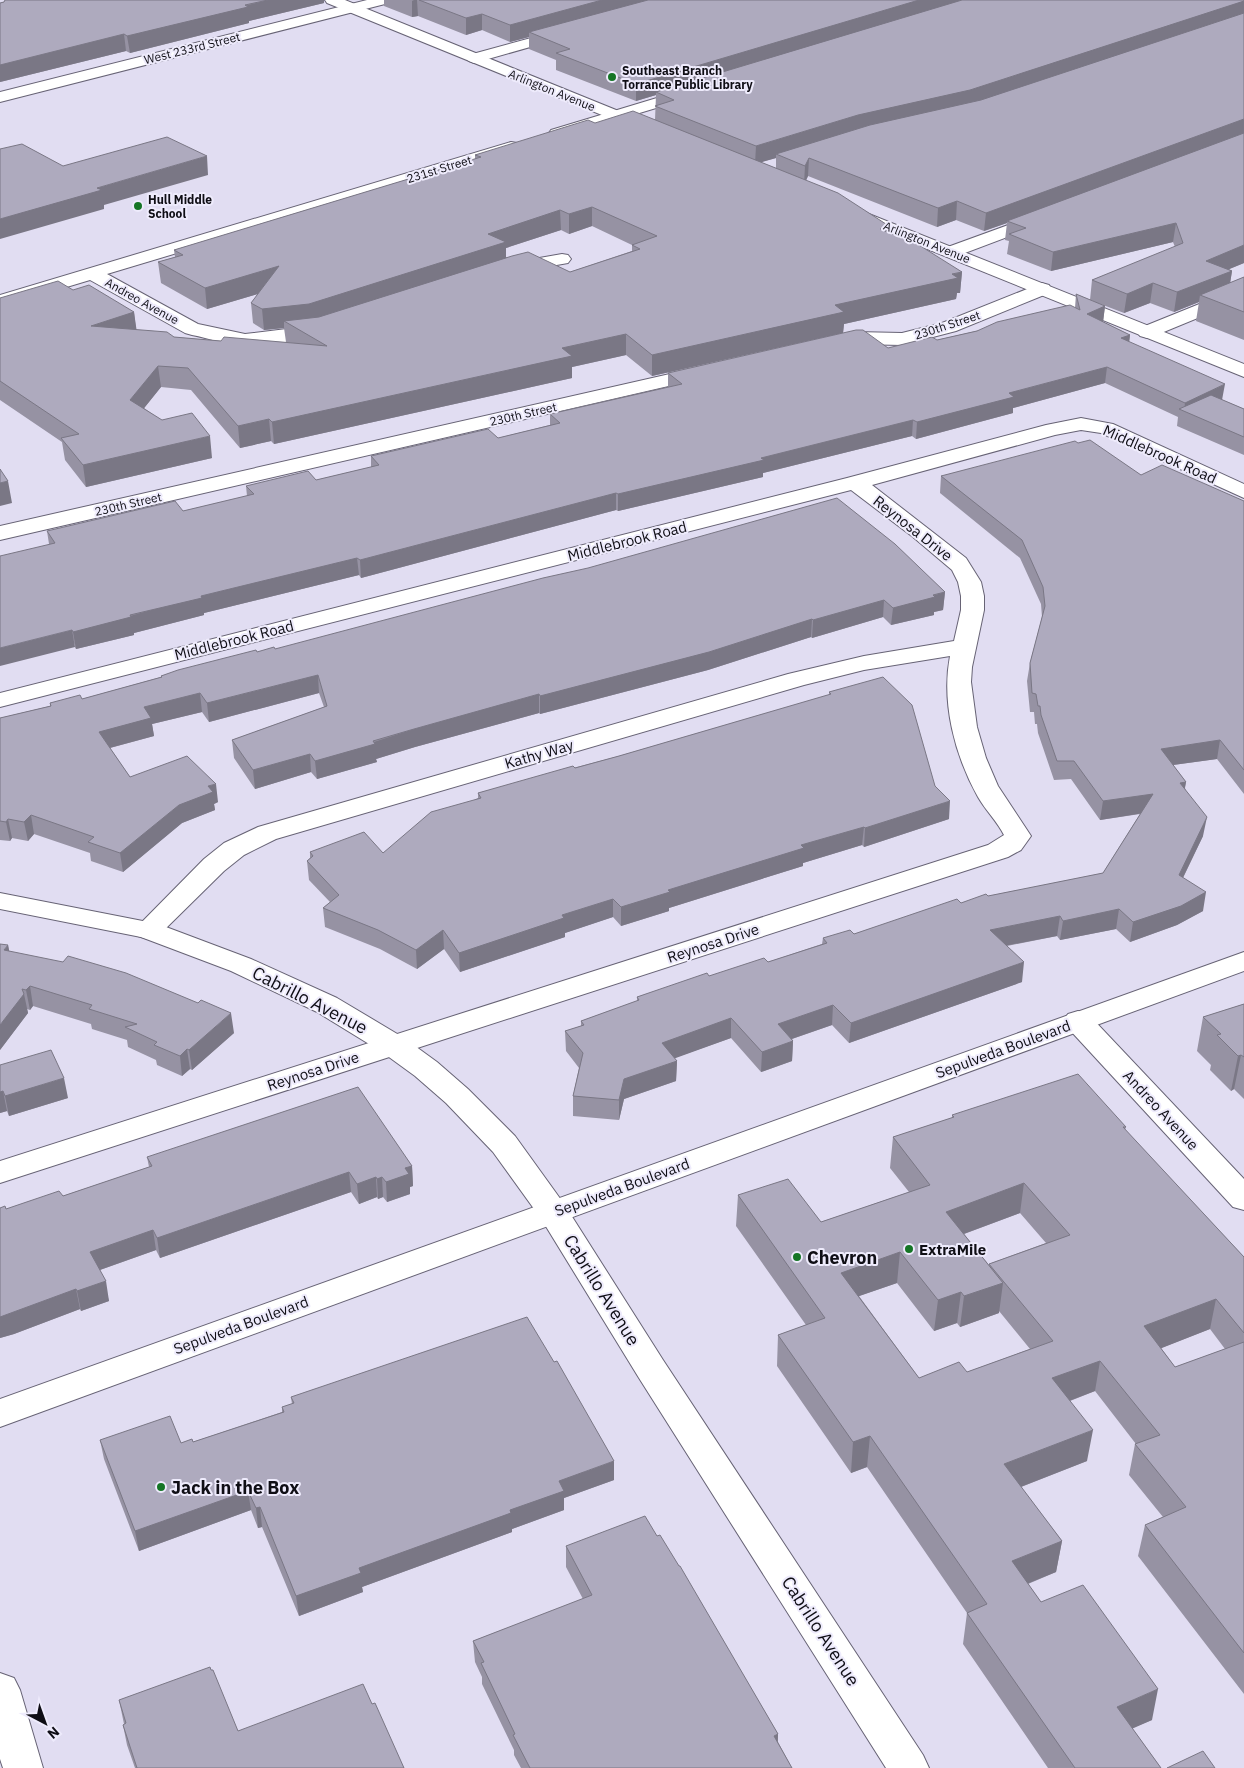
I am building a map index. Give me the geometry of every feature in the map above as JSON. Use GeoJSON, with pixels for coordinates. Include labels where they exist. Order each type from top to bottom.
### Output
{"type":"FeatureCollection","features":[{"type":"Feature","properties":{"kind":"street","name":"Arlington Avenue"},"geometry":{"type":"LineString","coordinates":[[332,0],[665,135]]}},
{"type":"Feature","properties":{"kind":"street","name":"West 233rd Street"},"geometry":{"type":"LineString","coordinates":[[0,97],[384,0]]}},
{"type":"Feature","properties":{"kind":"street"},"geometry":{"type":"LineString","coordinates":[[474,58],[578,29]]}},
{"type":"Feature","properties":{"kind":"street"},"geometry":{"type":"LineString","coordinates":[[542,138],[701,90]]}},
{"type":"Feature","properties":{"kind":"street","name":"231st Street"},"geometry":{"type":"LineString","coordinates":[[0,301],[523,143]]}},
{"type":"Feature","properties":{"kind":"street","name":"Arlington Avenue"},"geometry":{"type":"LineString","coordinates":[[835,205],[1244,371]]}},
{"type":"Feature","properties":{"kind":"street"},"geometry":{"type":"LineString","coordinates":[[951,252],[1058,212]]}},
{"type":"Feature","properties":{"kind":"street"},"geometry":{"type":"LineString","coordinates":[[490,275],[508,269],[562,259]]}},
{"type":"Feature","properties":{"kind":"street","name":"Andreo Avenue"},"geometry":{"type":"LineString","coordinates":[[93,274],[192,329],[245,340],[313,332],[341,323]]}},
{"type":"Feature","properties":{"kind":"street","name":"230th Street"},"geometry":{"type":"LineString","coordinates":[[816,347],[855,338],[902,339],[949,327],[1042,289]]}},
{"type":"Feature","properties":{"kind":"street"},"geometry":{"type":"LineString","coordinates":[[1147,332],[1244,292]]}},
{"type":"Feature","properties":{"kind":"street","name":"230th Street"},"geometry":{"type":"LineString","coordinates":[[0,534],[728,367]]}},
{"type":"Feature","properties":{"kind":"street","name":"Middlebrook Road"},"geometry":{"type":"LineString","coordinates":[[0,700],[855,483],[1052,429],[1081,424],[1106,428],[1244,492]]}},
{"type":"Feature","properties":{"kind":"street","name":"Reynosa Drive"},"geometry":{"type":"LineString","coordinates":[[0,1172],[998,851],[1011,844],[1018,836],[1014,827],[991,799],[976,764],[962,718],[959,681],[963,647],[974,608],[971,587],[961,567],[855,483]]}},
{"type":"Feature","properties":{"kind":"street","name":"Kathy Way"},"geometry":{"type":"LineString","coordinates":[[148,930],[214,865],[234,849],[267,833],[797,679],[864,663],[963,647]]}},
{"type":"Feature","properties":{"kind":"street","name":"Cabrillo Avenue"},"geometry":{"type":"LineString","coordinates":[[0,901],[148,930],[241,965],[327,1005],[393,1045],[426,1069],[457,1096],[504,1144],[553,1212],[651,1369],[909,1768]]}},
{"type":"Feature","properties":{"kind":"street","name":"Sepulveda Boulevard"},"geometry":{"type":"LineString","coordinates":[[0,1413],[1244,961]]}},
{"type":"Feature","properties":{"kind":"street","name":"Andreo Avenue"},"geometry":{"type":"LineString","coordinates":[[1078,1021],[1244,1199]]}},
{"type":"Feature","properties":{"kind":"street"},"geometry":{"type":"LineString","coordinates":[[0,1690],[23,1768]]}},
{"type":"Feature","properties":{"kind":"building"},"geometry":{"type":"Polygon","coordinates":[[[5,0],[268,0],[245,5],[248,7],[127,36],[124,34],[0,65],[0,3],[5,0]]]}},
{"type":"Feature","properties":{"kind":"building"},"geometry":{"type":"Polygon","coordinates":[[[419,0],[602,0],[510,25],[482,14],[466,18],[419,0]]]}},
{"type":"Feature","properties":{"kind":"building"},"geometry":{"type":"Polygon","coordinates":[[[648,0],[919,0],[636,84],[556,53],[570,49],[529,32],[648,0]]]}},
{"type":"Feature","properties":{"kind":"building"},"geometry":{"type":"Polygon","coordinates":[[[962,0],[1244,1],[970,90],[858,115],[756,146],[655,106],[674,100],[656,92],[962,0]]]}},
{"type":"Feature","properties":{"kind":"building"},"geometry":{"type":"Polygon","coordinates":[[[1244,13],[1244,119],[986,213],[957,201],[938,208],[809,158],[805,166],[776,154],[870,125],[981,100],[1244,13]]]}},
{"type":"Feature","properties":{"kind":"building"},"geometry":{"type":"Polygon","coordinates":[[[633,111],[838,193],[889,226],[880,229],[919,245],[962,272],[952,274],[958,278],[835,305],[844,312],[652,355],[626,334],[562,348],[572,356],[272,422],[269,419],[238,426],[188,368],[158,366],[130,400],[162,420],[192,413],[210,436],[83,465],[61,438],[79,434],[0,381],[0,298],[58,281],[73,290],[89,285],[134,312],[91,326],[167,332],[174,337],[221,341],[224,337],[327,346],[284,321],[319,317],[528,252],[570,272],[640,249],[632,245],[657,236],[592,207],[569,214],[560,210],[488,234],[506,242],[309,304],[262,309],[251,303],[279,266],[205,288],[158,262],[183,255],[174,250],[481,157],[475,155],[588,120],[595,123],[633,111]]]}},
{"type":"Feature","properties":{"kind":"building"},"geometry":{"type":"Polygon","coordinates":[[[1244,133],[1244,245],[1206,261],[1232,271],[1177,292],[1153,283],[1127,294],[1092,280],[1183,243],[1176,223],[1053,252],[1009,234],[1026,228],[1007,221],[1244,133]]]}},
{"type":"Feature","properties":{"kind":"building"},"geometry":{"type":"Polygon","coordinates":[[[167,137],[207,156],[97,188],[102,190],[0,219],[0,149],[22,144],[63,166],[167,137]]]}},
{"type":"Feature","properties":{"kind":"building"},"geometry":{"type":"Polygon","coordinates":[[[1244,277],[1244,312],[1200,295],[1244,277]]]}},
{"type":"Feature","properties":{"kind":"building"},"geometry":{"type":"Polygon","coordinates":[[[1076,294],[1105,306],[1087,314],[1130,335],[1121,338],[1225,384],[1185,403],[1107,367],[1009,393],[1014,397],[917,422],[913,420],[761,458],[764,460],[616,493],[360,560],[357,558],[201,596],[202,598],[130,615],[131,617],[0,648],[0,556],[55,543],[47,531],[175,501],[183,511],[254,494],[246,486],[308,471],[316,480],[379,465],[371,456],[488,429],[498,438],[560,423],[550,414],[682,384],[668,373],[856,330],[863,330],[888,348],[932,337],[937,340],[977,331],[997,322],[1070,305],[1080,310],[1076,294]]]}},
{"type":"Feature","properties":{"kind":"building"},"geometry":{"type":"Polygon","coordinates":[[[1211,395],[1244,409],[1244,437],[1179,409],[1211,395]]]}},
{"type":"Feature","properties":{"kind":"building"},"geometry":{"type":"Polygon","coordinates":[[[1090,440],[1141,475],[1162,465],[1244,501],[1244,770],[1220,740],[1161,749],[1186,782],[1180,783],[1207,817],[1179,875],[1206,892],[1181,906],[1133,922],[1119,909],[1063,921],[1060,916],[990,930],[1024,962],[851,1023],[833,1005],[778,1024],[793,1041],[762,1052],[731,1018],[662,1043],[677,1061],[624,1079],[619,1100],[573,1096],[583,1053],[565,1031],[584,1025],[581,1021],[639,1000],[637,997],[707,973],[709,976],[764,958],[768,962],[827,943],[823,938],[850,930],[854,934],[957,899],[961,903],[986,894],[988,896],[1103,873],[1153,794],[1103,801],[1074,761],[1057,761],[1041,715],[1040,706],[1038,706],[1036,694],[1032,693],[1030,663],[1045,606],[1043,587],[1022,540],[941,476],[1075,441],[1078,443],[1090,440]]]}},
{"type":"Feature","properties":{"kind":"building"},"geometry":{"type":"Polygon","coordinates":[[[0,469],[8,481],[0,483],[0,469]]]}},
{"type":"Feature","properties":{"kind":"building"},"geometry":{"type":"Polygon","coordinates":[[[837,498],[895,544],[945,592],[933,595],[935,597],[893,608],[884,600],[812,619],[709,652],[540,696],[539,694],[414,729],[373,741],[375,744],[315,761],[310,754],[253,770],[232,740],[327,706],[318,675],[207,703],[200,693],[144,707],[151,718],[99,732],[130,777],[187,756],[216,784],[208,786],[213,792],[179,805],[120,853],[88,842],[94,837],[31,815],[24,822],[8,819],[6,822],[0,821],[0,718],[51,706],[50,703],[80,695],[82,699],[162,677],[178,670],[256,650],[257,652],[274,647],[275,649],[543,578],[588,568],[837,498]]]}},
{"type":"Feature","properties":{"kind":"building"},"geometry":{"type":"Polygon","coordinates":[[[883,677],[912,705],[935,786],[950,801],[865,828],[801,845],[804,848],[668,890],[670,892],[621,907],[613,899],[562,915],[564,918],[459,953],[443,930],[416,950],[378,930],[323,908],[339,895],[307,861],[313,856],[310,852],[364,832],[383,853],[431,812],[481,798],[478,793],[573,766],[575,768],[619,756],[883,677]]]}},
{"type":"Feature","properties":{"kind":"building"},"geometry":{"type":"Polygon","coordinates":[[[0,944],[8,945],[4,950],[63,962],[68,956],[126,973],[198,1003],[201,1000],[231,1013],[180,1056],[154,1045],[157,1042],[125,1027],[137,1024],[89,1009],[92,1005],[30,986],[26,990],[22,989],[24,994],[0,1025],[0,944]]]}},
{"type":"Feature","properties":{"kind":"building"},"geometry":{"type":"Polygon","coordinates":[[[1244,1004],[1244,1057],[1238,1056],[1217,1035],[1221,1034],[1203,1017],[1244,1004]]]}},
{"type":"Feature","properties":{"kind":"building"},"geometry":{"type":"Polygon","coordinates":[[[51,1050],[64,1078],[5,1096],[3,1091],[0,1092],[0,1065],[51,1050]]]}},
{"type":"Feature","properties":{"kind":"building"},"geometry":{"type":"Polygon","coordinates":[[[1078,1074],[1126,1127],[1123,1127],[1244,1257],[1244,1333],[1216,1299],[1144,1326],[1175,1367],[1244,1342],[1244,1653],[1145,1525],[1186,1507],[1135,1444],[1160,1435],[1100,1361],[1052,1378],[1093,1430],[1004,1464],[1062,1541],[1012,1561],[1041,1602],[1083,1585],[1158,1689],[1117,1707],[1161,1768],[1075,1768],[967,1613],[987,1604],[870,1436],[853,1442],[778,1335],[825,1318],[738,1195],[788,1179],[821,1222],[930,1185],[893,1137],[954,1117],[952,1115],[1078,1074]],[[1024,1183],[946,1212],[1003,1283],[964,1296],[961,1292],[938,1300],[900,1252],[841,1273],[919,1378],[959,1362],[967,1372],[1053,1341],[989,1264],[1070,1235],[1024,1183]]]}},
{"type":"Feature","properties":{"kind":"building"},"geometry":{"type":"Polygon","coordinates":[[[358,1087],[412,1166],[405,1168],[409,1174],[386,1182],[382,1177],[377,1179],[376,1177],[357,1184],[349,1172],[157,1238],[153,1230],[90,1252],[106,1281],[77,1291],[76,1289],[0,1317],[0,1208],[5,1206],[6,1209],[59,1191],[63,1196],[152,1166],[147,1157],[358,1087]]]}},
{"type":"Feature","properties":{"kind":"building"},"geometry":{"type":"Polygon","coordinates":[[[527,1317],[554,1362],[557,1361],[614,1461],[559,1481],[564,1491],[510,1510],[511,1513],[359,1568],[361,1573],[296,1596],[260,1507],[256,1508],[248,1491],[135,1531],[100,1440],[170,1416],[181,1443],[192,1439],[193,1442],[284,1412],[282,1407],[294,1403],[291,1397],[527,1317]]]}},
{"type":"Feature","properties":{"kind":"building"},"geometry":{"type":"Polygon","coordinates":[[[645,1516],[657,1536],[660,1535],[680,1566],[778,1734],[774,1736],[792,1768],[530,1768],[513,1735],[515,1734],[481,1663],[484,1662],[473,1641],[592,1595],[566,1546],[645,1516]]]}},
{"type":"Feature","properties":{"kind":"building"},"geometry":{"type":"Polygon","coordinates":[[[210,1667],[213,1670],[238,1731],[363,1684],[372,1704],[375,1703],[404,1768],[137,1768],[123,1725],[126,1723],[119,1700],[210,1667]]]}},
{"type":"Feature","properties":{"kind":"building"},"geometry":{"type":"Polygon","coordinates":[[[1203,1751],[1215,1768],[1167,1768],[1203,1751]]]}},
{"type":"Feature","properties":{"kind":"place","name":"Southeast Branch Torrance Public Library"},"geometry":{"type":"Point","coordinates":[612,77]}},
{"type":"Feature","properties":{"kind":"place","name":"Hull Middle School"},"geometry":{"type":"Point","coordinates":[138,206]}},
{"type":"Feature","properties":{"kind":"place","name":"ExtraMile"},"geometry":{"type":"Point","coordinates":[909,1249]}},
{"type":"Feature","properties":{"kind":"place","name":"Chevron"},"geometry":{"type":"Point","coordinates":[797,1257]}},
{"type":"Feature","properties":{"kind":"place","name":"Jack in the Box"},"geometry":{"type":"Point","coordinates":[161,1487]}}]}
